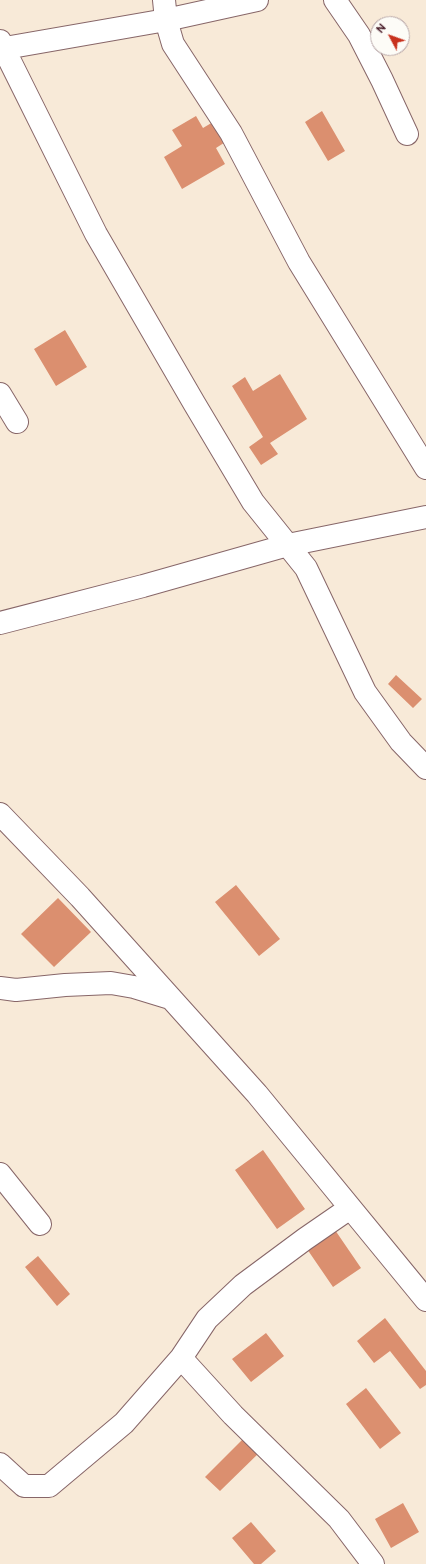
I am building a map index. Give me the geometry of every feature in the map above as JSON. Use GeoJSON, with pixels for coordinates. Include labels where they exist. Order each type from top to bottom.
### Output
{"type":"FeatureCollection","features":[{"type":"Feature","properties":{"kind":"street"},"geometry":{"type":"LineString","coordinates":[[257,0],[165,10],[1,46],[96,234],[253,502],[306,568],[365,692],[401,742],[426,768]]}},
{"type":"Feature","properties":{"kind":"street"},"geometry":{"type":"LineString","coordinates":[[335,0],[372,61],[407,134]]}},
{"type":"Feature","properties":{"kind":"street"},"geometry":{"type":"LineString","coordinates":[[165,10],[173,44],[231,134],[299,262],[426,468]]}},
{"type":"Feature","properties":{"kind":"street"},"geometry":{"type":"LineString","coordinates":[[0,394],[17,422]]}},
{"type":"Feature","properties":{"kind":"street"},"geometry":{"type":"LineString","coordinates":[[0,623],[143,586],[288,545],[426,517]]}},
{"type":"Feature","properties":{"kind":"street"},"geometry":{"type":"LineString","coordinates":[[0,814],[80,897],[257,1094],[426,1300]]}},
{"type":"Feature","properties":{"kind":"street"},"geometry":{"type":"LineString","coordinates":[[0,988],[16,990],[65,985],[111,983],[134,987],[170,998]]}},
{"type":"Feature","properties":{"kind":"street"},"geometry":{"type":"LineString","coordinates":[[0,1174],[40,1224]]}},
{"type":"Feature","properties":{"kind":"street"},"geometry":{"type":"LineString","coordinates":[[0,1464],[24,1486],[49,1486],[124,1423],[181,1358],[207,1319],[243,1285],[350,1208]]}},
{"type":"Feature","properties":{"kind":"street"},"geometry":{"type":"LineString","coordinates":[[181,1358],[233,1415],[339,1519],[373,1564]]}},
{"type":"Feature","properties":{"kind":"building"},"geometry":{"type":"Polygon","coordinates":[[[322,111],[345,151],[328,161],[305,122],[322,111]]]}},
{"type":"Feature","properties":{"kind":"building"},"geometry":{"type":"Polygon","coordinates":[[[196,116],[203,128],[218,119],[230,139],[216,148],[225,164],[182,189],[164,157],[182,146],[172,130],[196,116]]]}},
{"type":"Feature","properties":{"kind":"building"},"geometry":{"type":"Polygon","coordinates":[[[65,330],[87,367],[56,386],[34,349],[65,330]]]}},
{"type":"Feature","properties":{"kind":"building"},"geometry":{"type":"Polygon","coordinates":[[[280,374],[307,419],[270,443],[278,454],[261,465],[249,447],[263,437],[232,386],[245,377],[253,391],[280,374]]]}},
{"type":"Feature","properties":{"kind":"building"},"geometry":{"type":"Polygon","coordinates":[[[396,675],[422,699],[413,708],[388,684],[396,675]]]}},
{"type":"Feature","properties":{"kind":"building"},"geometry":{"type":"Polygon","coordinates":[[[236,885],[280,939],[259,956],[215,902],[236,885]]]}},
{"type":"Feature","properties":{"kind":"building"},"geometry":{"type":"Polygon","coordinates":[[[58,898],[91,932],[54,967],[21,934],[58,898]]]}},
{"type":"Feature","properties":{"kind":"building"},"geometry":{"type":"Polygon","coordinates":[[[263,1150],[305,1209],[277,1229],[235,1170],[263,1150]]]}},
{"type":"Feature","properties":{"kind":"building"},"geometry":{"type":"Polygon","coordinates":[[[335,1230],[361,1268],[333,1287],[307,1249],[335,1230]]]}},
{"type":"Feature","properties":{"kind":"building"},"geometry":{"type":"Polygon","coordinates":[[[38,1256],[70,1294],[57,1306],[25,1267],[38,1256]]]}},
{"type":"Feature","properties":{"kind":"building"},"geometry":{"type":"Polygon","coordinates":[[[385,1318],[426,1371],[426,1385],[420,1389],[390,1351],[374,1363],[357,1341],[385,1318]]]}},
{"type":"Feature","properties":{"kind":"building"},"geometry":{"type":"Polygon","coordinates":[[[266,1333],[284,1356],[251,1382],[232,1359],[266,1333]]]}},
{"type":"Feature","properties":{"kind":"building"},"geometry":{"type":"Polygon","coordinates":[[[366,1388],[401,1433],[380,1449],[346,1404],[366,1388]]]}},
{"type":"Feature","properties":{"kind":"building"},"geometry":{"type":"Polygon","coordinates":[[[247,1435],[262,1450],[220,1491],[205,1477],[247,1435]]]}},
{"type":"Feature","properties":{"kind":"building"},"geometry":{"type":"Polygon","coordinates":[[[403,1503],[419,1532],[391,1548],[375,1519],[403,1503]]]}},
{"type":"Feature","properties":{"kind":"building"},"geometry":{"type":"Polygon","coordinates":[[[251,1522],[276,1551],[261,1564],[254,1564],[232,1538],[251,1522]]]}}]}
